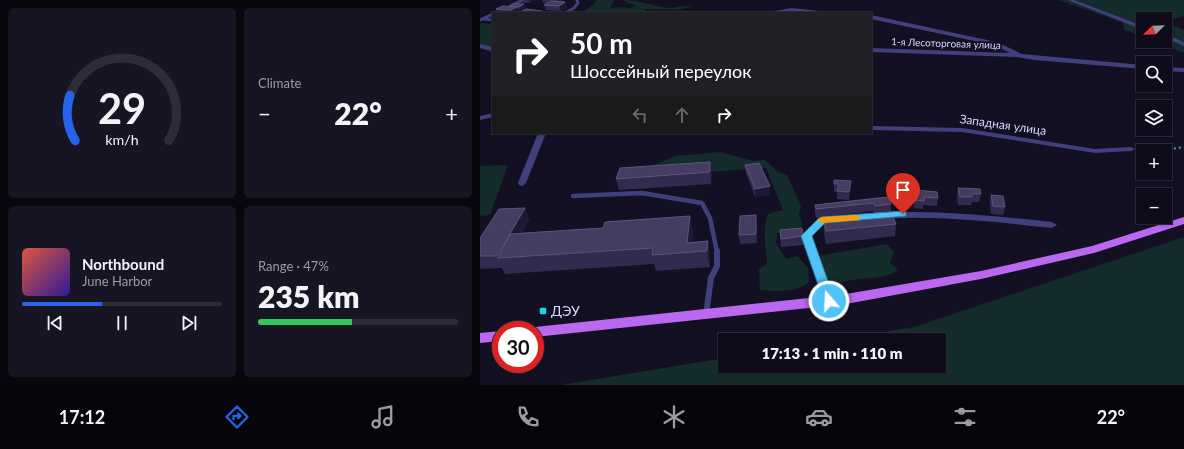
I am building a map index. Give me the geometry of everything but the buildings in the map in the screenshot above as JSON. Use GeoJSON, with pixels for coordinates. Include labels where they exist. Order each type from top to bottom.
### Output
{"type":"FeatureCollection","features":[{"type":"Feature","properties":{"kind":"main road"},"geometry":{"type":"LineString","coordinates":[[544,331],[829,301],[988,274],[1094,249],[1184,220]]}},
{"type":"Feature","properties":{"kind":"main road"},"geometry":{"type":"LineString","coordinates":[[480,338],[492,337]]}},
{"type":"Feature","properties":{"kind":"street"},"geometry":{"type":"LineString","coordinates":[[1070,0],[1136,25]]}},
{"type":"Feature","properties":{"kind":"street"},"geometry":{"type":"LineString","coordinates":[[776,12],[791,10],[810,12]]}},
{"type":"Feature","properties":{"kind":"street"},"geometry":{"type":"LineString","coordinates":[[872,17],[985,41],[999,45],[1020,56]]}},
{"type":"Feature","properties":{"kind":"street"},"geometry":{"type":"LineString","coordinates":[[1172,39],[1184,44]]}},
{"type":"Feature","properties":{"kind":"street"},"geometry":{"type":"LineString","coordinates":[[480,44],[492,44]]}},
{"type":"Feature","properties":{"kind":"street"},"geometry":{"type":"LineString","coordinates":[[480,44],[492,49]]}},
{"type":"Feature","properties":{"kind":"street","name":"1-я Лесоторговая улица"},"geometry":{"type":"LineString","coordinates":[[872,50],[1020,56],[1136,66]]}},
{"type":"Feature","properties":{"kind":"street"},"geometry":{"type":"LineString","coordinates":[[1172,69],[1184,70]]}},
{"type":"Feature","properties":{"kind":"street"},"geometry":{"type":"LineString","coordinates":[[480,118],[492,115]]}},
{"type":"Feature","properties":{"kind":"street","name":"Западная улица"},"geometry":{"type":"LineString","coordinates":[[872,128],[962,130],[1095,151],[1131,150]]}},
{"type":"Feature","properties":{"kind":"street"},"geometry":{"type":"LineString","coordinates":[[522,183],[542,134]]}},
{"type":"Feature","properties":{"kind":"street"},"geometry":{"type":"LineString","coordinates":[[829,301],[806,236],[822,220],[903,214],[953,215],[1052,225]]}},
{"type":"Feature","properties":{"kind":"lane"},"geometry":{"type":"LineString","coordinates":[[509,6],[523,0]]}},
{"type":"Feature","properties":{"kind":"lane"},"geometry":{"type":"LineString","coordinates":[[567,12],[574,8],[578,3],[577,0]]}},
{"type":"Feature","properties":{"kind":"lane"},"geometry":{"type":"LineString","coordinates":[[481,20],[492,14]]}},
{"type":"Feature","properties":{"kind":"lane"},"geometry":{"type":"LineString","coordinates":[[481,20],[492,20]]}},
{"type":"Feature","properties":{"kind":"lane"},"geometry":{"type":"LineString","coordinates":[[573,196],[642,193],[702,203],[710,218],[718,256],[717,266],[711,278],[706,315]]}},
{"type":"Feature","properties":{"kind":"path"},"geometry":{"type":"LineString","coordinates":[[1131,150],[1164,150],[1184,147]]}},
{"type":"Feature","properties":{"kind":"green space"},"geometry":{"type":"Polygon","coordinates":[[[597,0],[614,0],[610,8],[625,7],[625,9],[637,6],[622,0],[669,8],[692,6],[677,10],[646,9],[645,11],[647,12],[583,12],[592,6],[597,0]]]}},
{"type":"Feature","properties":{"kind":"green space"},"geometry":{"type":"Polygon","coordinates":[[[1059,0],[1184,0],[1184,16],[1172,20],[1172,12],[1136,12],[1136,34],[1125,30],[1122,22],[1059,0]]]}},
{"type":"Feature","properties":{"kind":"green space"},"geometry":{"type":"Polygon","coordinates":[[[480,23],[492,24],[492,53],[480,48],[480,23]]]}},
{"type":"Feature","properties":{"kind":"green space"},"geometry":{"type":"Polygon","coordinates":[[[1172,25],[1184,30],[1184,53],[1171,48],[1172,25]]]}},
{"type":"Feature","properties":{"kind":"green space"},"geometry":{"type":"Polygon","coordinates":[[[720,152],[753,161],[765,160],[778,172],[787,175],[801,206],[799,214],[802,223],[799,232],[794,235],[777,233],[776,243],[786,259],[798,256],[808,268],[809,282],[805,286],[793,290],[760,290],[759,269],[767,263],[765,238],[766,220],[768,214],[783,210],[766,168],[675,174],[650,166],[675,156],[720,152]]]}},
{"type":"Feature","properties":{"kind":"green space"},"geometry":{"type":"Polygon","coordinates":[[[508,165],[490,215],[480,216],[480,166],[508,165]]]}},
{"type":"Feature","properties":{"kind":"green space"},"geometry":{"type":"Polygon","coordinates":[[[1184,237],[1184,385],[560,385],[718,359],[718,373],[946,373],[946,333],[878,333],[914,327],[1184,237]]]}},
{"type":"Feature","properties":{"kind":"green space"},"geometry":{"type":"Polygon","coordinates":[[[887,244],[894,252],[890,263],[898,270],[882,277],[845,281],[834,285],[827,285],[818,256],[887,244]]]}},
{"type":"Feature","properties":{"kind":"slow traffic"},"geometry":{"type":"LineString","coordinates":[[822,220],[856,218]]}},
{"type":"Feature","properties":{"kind":"place","name":"ДЭУ"},"geometry":{"type":"Point","coordinates":[543,311]}},
{"type":"Feature","properties":{"kind":"route"},"geometry":{"type":"LineString","coordinates":[[829,301],[806,236],[822,220],[903,214]]}}]}
